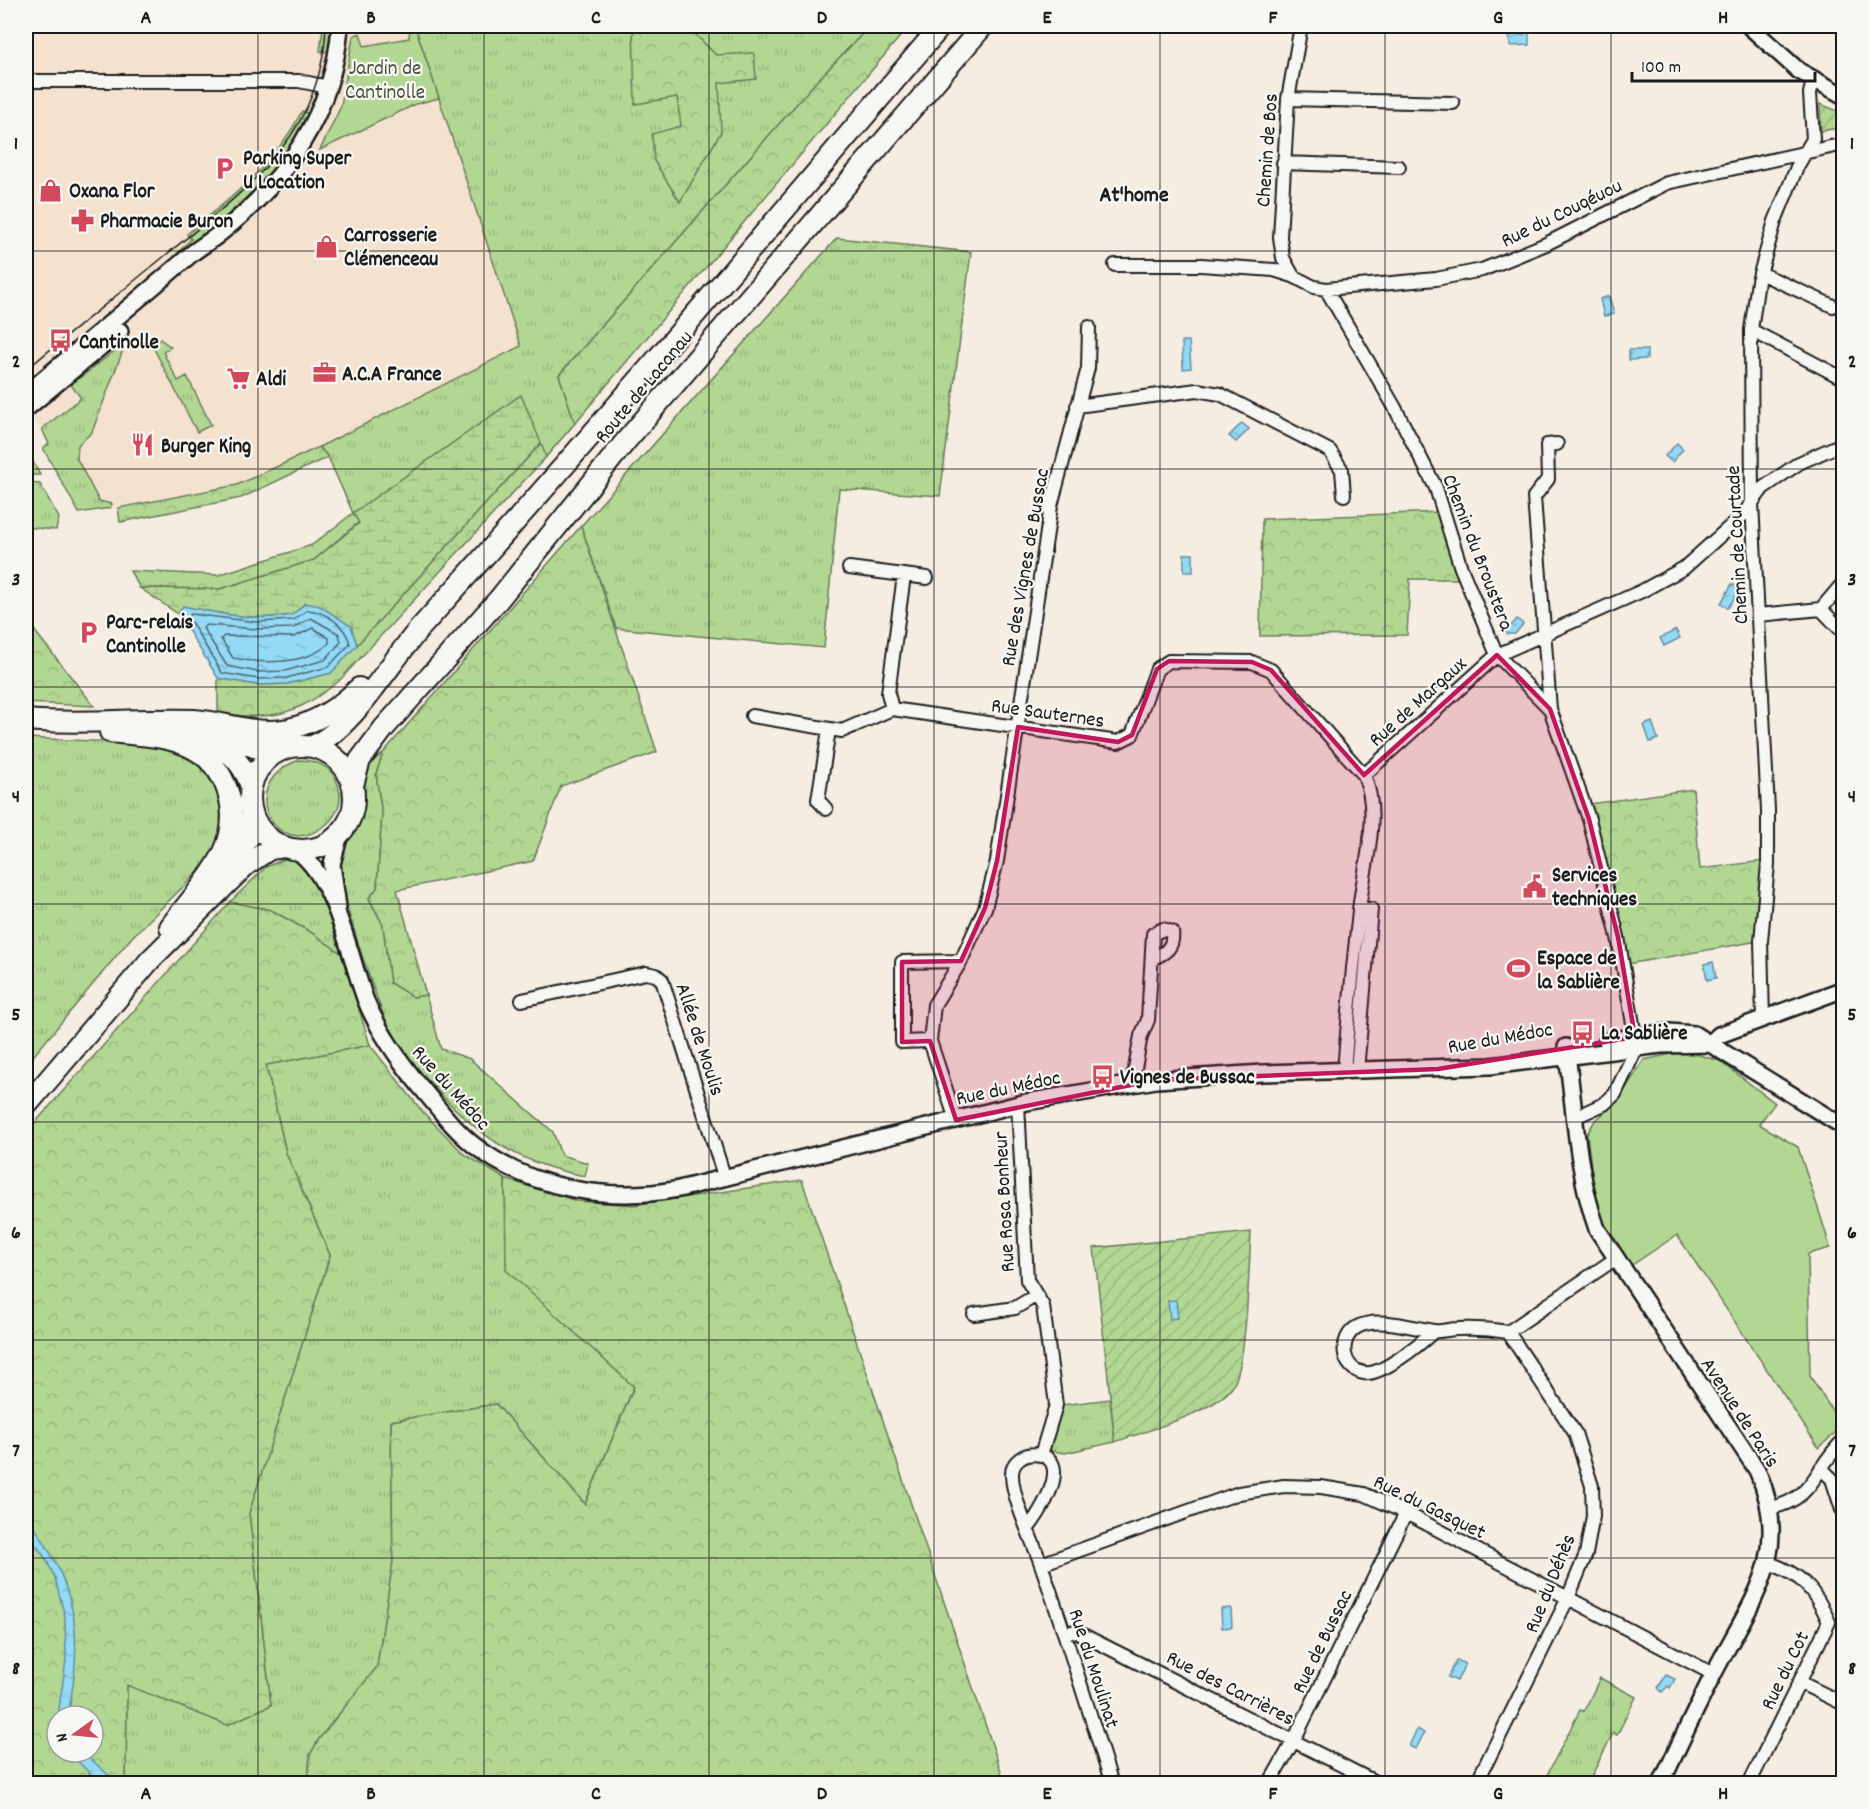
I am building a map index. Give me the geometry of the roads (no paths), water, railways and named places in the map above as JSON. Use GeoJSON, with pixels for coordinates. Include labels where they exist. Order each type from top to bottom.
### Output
{"type":"FeatureCollection","features":[{"type":"Feature","properties":{"kind":"main road","name":"Route de Lacanau"},"geometry":{"type":"LineString","coordinates":[[312,746],[324,741],[339,729],[400,650],[568,465],[941,26]]}},
{"type":"Feature","properties":{"kind":"main road","name":"Route de Lacanau"},"geometry":{"type":"LineString","coordinates":[[353,785],[360,760],[384,728],[499,599],[625,442],[983,26]]}},
{"type":"Feature","properties":{"kind":"main road"},"geometry":{"type":"LineString","coordinates":[[26,720],[214,722],[240,729],[270,731],[305,724],[345,702],[400,650]]}},
{"type":"Feature","properties":{"kind":"main road"},"geometry":{"type":"LineString","coordinates":[[26,1106],[151,959],[246,865],[270,849],[312,849],[327,844],[340,834],[350,820],[354,802],[353,785],[338,760],[312,746],[296,746],[280,750],[254,747],[213,731],[166,720]]}},
{"type":"Feature","properties":{"kind":"main road"},"geometry":{"type":"LineString","coordinates":[[26,730],[110,732],[158,730],[199,737],[234,755],[243,767],[251,787]]}},
{"type":"Feature","properties":{"kind":"main road"},"geometry":{"type":"LineString","coordinates":[[110,732],[187,746],[211,763],[227,788],[232,819],[230,835],[224,852],[170,927],[151,959]]}},
{"type":"Feature","properties":{"kind":"main road"},"geometry":{"type":"LineString","coordinates":[[170,927],[245,845],[251,829],[251,787],[256,771],[280,750]]}},
{"type":"Feature","properties":{"kind":"main road"},"geometry":{"type":"LineString","coordinates":[[252,813],[259,828],[270,839],[290,849]]}},
{"type":"Feature","properties":{"kind":"street"},"geometry":{"type":"LineString","coordinates":[[26,394],[199,248],[218,235],[266,190],[297,154],[314,124],[328,87],[336,58],[340,26]]}},
{"type":"Feature","properties":{"kind":"street","name":"Chemin de Bos"},"geometry":{"type":"LineString","coordinates":[[1293,276],[1283,258],[1280,237],[1288,99],[1301,26]]}},
{"type":"Feature","properties":{"kind":"street"},"geometry":{"type":"LineString","coordinates":[[1749,26],[1779,55],[1813,81],[1844,96]]}},
{"type":"Feature","properties":{"kind":"street"},"geometry":{"type":"LineString","coordinates":[[26,81],[299,81],[328,87]]}},
{"type":"Feature","properties":{"kind":"street","name":"Chemin de Courtade"},"geometry":{"type":"LineString","coordinates":[[1763,1019],[1761,941],[1768,864],[1768,821],[1752,503],[1751,330],[1760,273],[1775,220],[1797,167],[1809,151],[1813,139],[1810,93],[1813,81]]}},
{"type":"Feature","properties":{"kind":"street"},"geometry":{"type":"LineString","coordinates":[[1288,99],[1453,103]]}},
{"type":"Feature","properties":{"kind":"street","name":"Rue du Couqéuou"},"geometry":{"type":"LineString","coordinates":[[1115,265],[1263,269],[1293,276],[1314,287],[1326,289],[1437,279],[1482,270],[1546,244],[1667,183],[1844,144]]}},
{"type":"Feature","properties":{"kind":"street"},"geometry":{"type":"LineString","coordinates":[[1283,163],[1399,167]]}},
{"type":"Feature","properties":{"kind":"street"},"geometry":{"type":"LineString","coordinates":[[26,409],[141,313],[203,255],[218,235]]}},
{"type":"Feature","properties":{"kind":"street"},"geometry":{"type":"LineString","coordinates":[[1760,273],[1833,306]]}},
{"type":"Feature","properties":{"kind":"street","name":"Chemin du Broustera"},"geometry":{"type":"LineString","coordinates":[[1326,289],[1394,406],[1436,488],[1461,568],[1497,655],[1550,709],[1589,819],[1618,937],[1636,1042]]}},
{"type":"Feature","properties":{"kind":"street","name":"Rue des Vignes de Bussac"},"geometry":{"type":"LineString","coordinates":[[956,1120],[930,1041],[934,1005],[961,961],[985,908],[997,861],[1051,506],[1088,368],[1089,327]]}},
{"type":"Feature","properties":{"kind":"street"},"geometry":{"type":"LineString","coordinates":[[1751,330],[1844,379]]}},
{"type":"Feature","properties":{"kind":"street"},"geometry":{"type":"LineString","coordinates":[[1077,406],[1197,390],[1220,394],[1330,451],[1342,470],[1344,495]]}},
{"type":"Feature","properties":{"kind":"street","name":"Rue de Margaux"},"geometry":{"type":"LineString","coordinates":[[1364,775],[1497,655],[1642,591],[1683,568],[1743,515],[1762,488],[1799,463],[1844,443]]}},
{"type":"Feature","properties":{"kind":"street"},"geometry":{"type":"LineString","coordinates":[[1550,709],[1534,497],[1548,479],[1547,445],[1557,444]]}},
{"type":"Feature","properties":{"kind":"street"},"geometry":{"type":"LineString","coordinates":[[849,568],[927,578]]}},
{"type":"Feature","properties":{"kind":"street"},"geometry":{"type":"LineString","coordinates":[[752,716],[842,731],[858,726],[892,709],[888,693],[904,576]]}},
{"type":"Feature","properties":{"kind":"street"},"geometry":{"type":"LineString","coordinates":[[1759,615],[1821,609],[1844,582]]}},
{"type":"Feature","properties":{"kind":"street"},"geometry":{"type":"LineString","coordinates":[[1821,609],[1844,633]]}},
{"type":"Feature","properties":{"kind":"street","name":"Rue Sauternes"},"geometry":{"type":"LineString","coordinates":[[892,709],[1118,742],[1132,735],[1157,669],[1168,662],[1252,662],[1271,670],[1364,775],[1372,794],[1370,845],[1359,908],[1371,909],[1351,1072]]}},
{"type":"Feature","properties":{"kind":"street"},"geometry":{"type":"LineString","coordinates":[[826,809],[818,800],[829,730]]}},
{"type":"Feature","properties":{"kind":"street","name":"Rue du Médoc"},"geometry":{"type":"LineString","coordinates":[[339,916],[332,864],[334,848],[340,834]]}},
{"type":"Feature","properties":{"kind":"street","name":"Rue du Médoc"},"geometry":{"type":"LineString","coordinates":[[290,849],[313,865],[339,916],[367,1002],[384,1037],[438,1108],[476,1147],[507,1165],[547,1181],[605,1195],[659,1193],[725,1179],[1018,1104],[1156,1080],[1263,1073],[1438,1069],[1567,1056],[1636,1042],[1669,1032],[1694,1034],[1724,1050],[1844,1127]]}},
{"type":"Feature","properties":{"kind":"street"},"geometry":{"type":"LineString","coordinates":[[1132,1084],[1141,1036],[1148,1020],[1153,958]]}},
{"type":"Feature","properties":{"kind":"street"},"geometry":{"type":"LineString","coordinates":[[930,1041],[902,1042],[902,962],[961,961]]}},
{"type":"Feature","properties":{"kind":"street","name":"Allée de Moulis"},"geometry":{"type":"LineString","coordinates":[[522,1000],[646,973],[656,975],[662,980],[725,1179]]}},
{"type":"Feature","properties":{"kind":"street"},"geometry":{"type":"LineString","coordinates":[[1709,1044],[1719,1035],[1844,989]]}},
{"type":"Feature","properties":{"kind":"street"},"geometry":{"type":"LineString","coordinates":[[1573,1118],[1604,1104],[1615,1094],[1636,1042]]}},
{"type":"Feature","properties":{"kind":"street","name":"Avenue de Paris"},"geometry":{"type":"LineString","coordinates":[[1567,1056],[1573,1118],[1586,1196],[1597,1229],[1757,1470],[1770,1508],[1772,1538],[1768,1563],[1760,1588],[1713,1674],[1661,1784]]}},
{"type":"Feature","properties":{"kind":"street","name":"Rue Rosa Bonheur"},"geometry":{"type":"LineString","coordinates":[[1018,1104],[1027,1280],[1043,1306],[1056,1405],[1041,1455]]}},
{"type":"Feature","properties":{"kind":"street"},"geometry":{"type":"LineString","coordinates":[[1434,1331],[1377,1371],[1364,1373],[1352,1367],[1346,1358],[1344,1346],[1349,1335],[1364,1324],[1424,1327],[1434,1331],[1490,1329],[1508,1332],[1615,1259]]}},
{"type":"Feature","properties":{"kind":"street","name":"Rue Rosa Bonheur"},"geometry":{"type":"LineString","coordinates":[[974,1314],[1015,1308],[1035,1296]]}},
{"type":"Feature","properties":{"kind":"street","name":"Rue du Déhès"},"geometry":{"type":"LineString","coordinates":[[1476,1784],[1568,1598],[1586,1554],[1593,1515],[1592,1486],[1575,1433],[1508,1332]]}},
{"type":"Feature","properties":{"kind":"street"},"geometry":{"type":"LineString","coordinates":[[1770,1508],[1807,1491],[1821,1468],[1844,1440]]}},
{"type":"Feature","properties":{"kind":"street","name":"Rue du Moulinat"},"geometry":{"type":"LineString","coordinates":[[1041,1455],[1028,1455],[1019,1459],[1012,1475],[1112,1784]]}},
{"type":"Feature","properties":{"kind":"street"},"geometry":{"type":"LineString","coordinates":[[1028,1528],[1038,1516],[1054,1478],[1054,1469],[1041,1455]]}},
{"type":"Feature","properties":{"kind":"street"},"geometry":{"type":"LineString","coordinates":[[1821,1468],[1832,1479],[1844,1516]]}},
{"type":"Feature","properties":{"kind":"street","name":"Rue du Gasquet"},"geometry":{"type":"LineString","coordinates":[[1041,1564],[1239,1493],[1284,1486],[1321,1486],[1364,1494],[1406,1513],[1713,1674]]}},
{"type":"Feature","properties":{"kind":"street","name":"Rue de Bussac"},"geometry":{"type":"LineString","coordinates":[[1269,1784],[1294,1740],[1406,1513]]}},
{"type":"Feature","properties":{"kind":"street","name":"Rue du Cot"},"geometry":{"type":"LineString","coordinates":[[1749,1784],[1801,1683],[1829,1622],[1810,1589],[1796,1573],[1768,1563]]}},
{"type":"Feature","properties":{"kind":"street","name":"Rue des Carrières"},"geometry":{"type":"LineString","coordinates":[[1065,1634],[1075,1631],[1379,1784]]}},
{"type":"Feature","properties":{"kind":"street"},"geometry":{"type":"LineString","coordinates":[[1801,1683],[1844,1704]]}},
{"type":"Feature","properties":{"kind":"water"},"geometry":{"type":"Polygon","coordinates":[[[1524,31],[1529,31],[1529,45],[1510,46],[1509,35],[1524,35],[1524,31]]]}},
{"type":"Feature","properties":{"kind":"water"},"geometry":{"type":"Polygon","coordinates":[[[1609,296],[1614,314],[1604,316],[1600,299],[1609,296]]]}},
{"type":"Feature","properties":{"kind":"water"},"geometry":{"type":"Polygon","coordinates":[[[1182,341],[1189,341],[1191,368],[1183,369],[1182,341]]]}},
{"type":"Feature","properties":{"kind":"water"},"geometry":{"type":"Polygon","coordinates":[[[1629,350],[1647,350],[1647,359],[1629,360],[1629,350]]]}},
{"type":"Feature","properties":{"kind":"water"},"geometry":{"type":"Polygon","coordinates":[[[1242,423],[1249,429],[1236,442],[1229,436],[1242,423]]]}},
{"type":"Feature","properties":{"kind":"water"},"geometry":{"type":"Polygon","coordinates":[[[1677,443],[1683,449],[1672,462],[1665,456],[1677,443]]]}},
{"type":"Feature","properties":{"kind":"water"},"geometry":{"type":"Polygon","coordinates":[[[1184,554],[1193,554],[1193,572],[1184,572],[1184,554]]]}},
{"type":"Feature","properties":{"kind":"water"},"geometry":{"type":"Polygon","coordinates":[[[1732,584],[1740,589],[1728,608],[1721,603],[1732,584]]]}},
{"type":"Feature","properties":{"kind":"water"},"geometry":{"type":"Polygon","coordinates":[[[305,603],[320,606],[351,626],[357,645],[331,673],[287,684],[257,685],[218,678],[178,614],[183,606],[237,616],[278,617],[293,614],[305,603]]]}},
{"type":"Feature","properties":{"kind":"water"},"geometry":{"type":"Polygon","coordinates":[[[1517,619],[1523,624],[1515,634],[1507,634],[1504,626],[1512,625],[1517,619]]]}},
{"type":"Feature","properties":{"kind":"water"},"geometry":{"type":"Polygon","coordinates":[[[1676,630],[1680,638],[1664,646],[1660,638],[1676,630]]]}},
{"type":"Feature","properties":{"kind":"water"},"geometry":{"type":"Polygon","coordinates":[[[1652,722],[1658,739],[1650,742],[1644,725],[1652,722]]]}},
{"type":"Feature","properties":{"kind":"water"},"geometry":{"type":"Polygon","coordinates":[[[1713,962],[1716,978],[1707,980],[1704,964],[1713,962]]]}},
{"type":"Feature","properties":{"kind":"water"},"geometry":{"type":"Polygon","coordinates":[[[1176,1300],[1178,1318],[1170,1319],[1168,1301],[1176,1300]]]}},
{"type":"Feature","properties":{"kind":"water"},"geometry":{"type":"Polygon","coordinates":[[[26,1515],[56,1564],[66,1587],[72,1610],[75,1658],[70,1704],[60,1704],[66,1660],[65,1617],[55,1578],[46,1559],[26,1532],[26,1515]]]}},
{"type":"Feature","properties":{"kind":"water"},"geometry":{"type":"Polygon","coordinates":[[[1231,1608],[1232,1627],[1222,1628],[1221,1609],[1231,1608]]]}},
{"type":"Feature","properties":{"kind":"water"},"geometry":{"type":"Polygon","coordinates":[[[1457,1660],[1465,1664],[1457,1681],[1448,1677],[1457,1660]]]}},
{"type":"Feature","properties":{"kind":"water"},"geometry":{"type":"Polygon","coordinates":[[[1666,1675],[1675,1679],[1670,1688],[1668,1686],[1662,1692],[1658,1688],[1666,1675]]]}},
{"type":"Feature","properties":{"kind":"water"},"geometry":{"type":"Polygon","coordinates":[[[1417,1729],[1424,1733],[1416,1749],[1409,1746],[1417,1729]]]}},
{"type":"Feature","properties":{"kind":"water"},"geometry":{"type":"Polygon","coordinates":[[[80,1764],[96,1764],[117,1783],[100,1783],[80,1764]]]}},
{"type":"Feature","properties":{"kind":"tram line"},"geometry":{"type":"LineString","coordinates":[[26,370],[224,207],[274,158],[294,130],[310,99],[321,65],[326,26]]}},
{"type":"Feature","properties":{"kind":"place","name":"Parking Super U Location"},"geometry":{"type":"Point","coordinates":[225,169]}},
{"type":"Feature","properties":{"kind":"place","name":"Oxana Flor"},"geometry":{"type":"Point","coordinates":[51,190]}},
{"type":"Feature","properties":{"kind":"place","name":"Pharmacie Buron"},"geometry":{"type":"Point","coordinates":[82,220]}},
{"type":"Feature","properties":{"kind":"place","name":"Carrosserie Clémenceau"},"geometry":{"type":"Point","coordinates":[326,246]}},
{"type":"Feature","properties":{"kind":"place","name":"Cantinolle"},"geometry":{"type":"Point","coordinates":[61,341]}},
{"type":"Feature","properties":{"kind":"place","name":"A.C.A France"},"geometry":{"type":"Point","coordinates":[324,373]}},
{"type":"Feature","properties":{"kind":"place","name":"Aldi"},"geometry":{"type":"Point","coordinates":[238,378]}},
{"type":"Feature","properties":{"kind":"place","name":"Burger King"},"geometry":{"type":"Point","coordinates":[143,445]}},
{"type":"Feature","properties":{"kind":"place","name":"Parc-relais Cantinolle"},"geometry":{"type":"Point","coordinates":[88,633]}},
{"type":"Feature","properties":{"kind":"place","name":"Services techniques"},"geometry":{"type":"Point","coordinates":[1534,886]}},
{"type":"Feature","properties":{"kind":"place","name":"Espace de la Sablière"},"geometry":{"type":"Point","coordinates":[1519,969]}},
{"type":"Feature","properties":{"kind":"place","name":"La Sablière"},"geometry":{"type":"Point","coordinates":[1583,1032]}},
{"type":"Feature","properties":{"kind":"place","name":"Vignes de Bussac"},"geometry":{"type":"Point","coordinates":[1102,1076]}},
{"type":"Feature","properties":{"kind":"district","name":"At'home"},"geometry":{"type":"Point","coordinates":[1134,193]}},
{"type":"Feature","properties":{"kind":"park label","name":"Jardin de Cantinolle"},"geometry":{"type":"Point","coordinates":[385,79]}}]}
